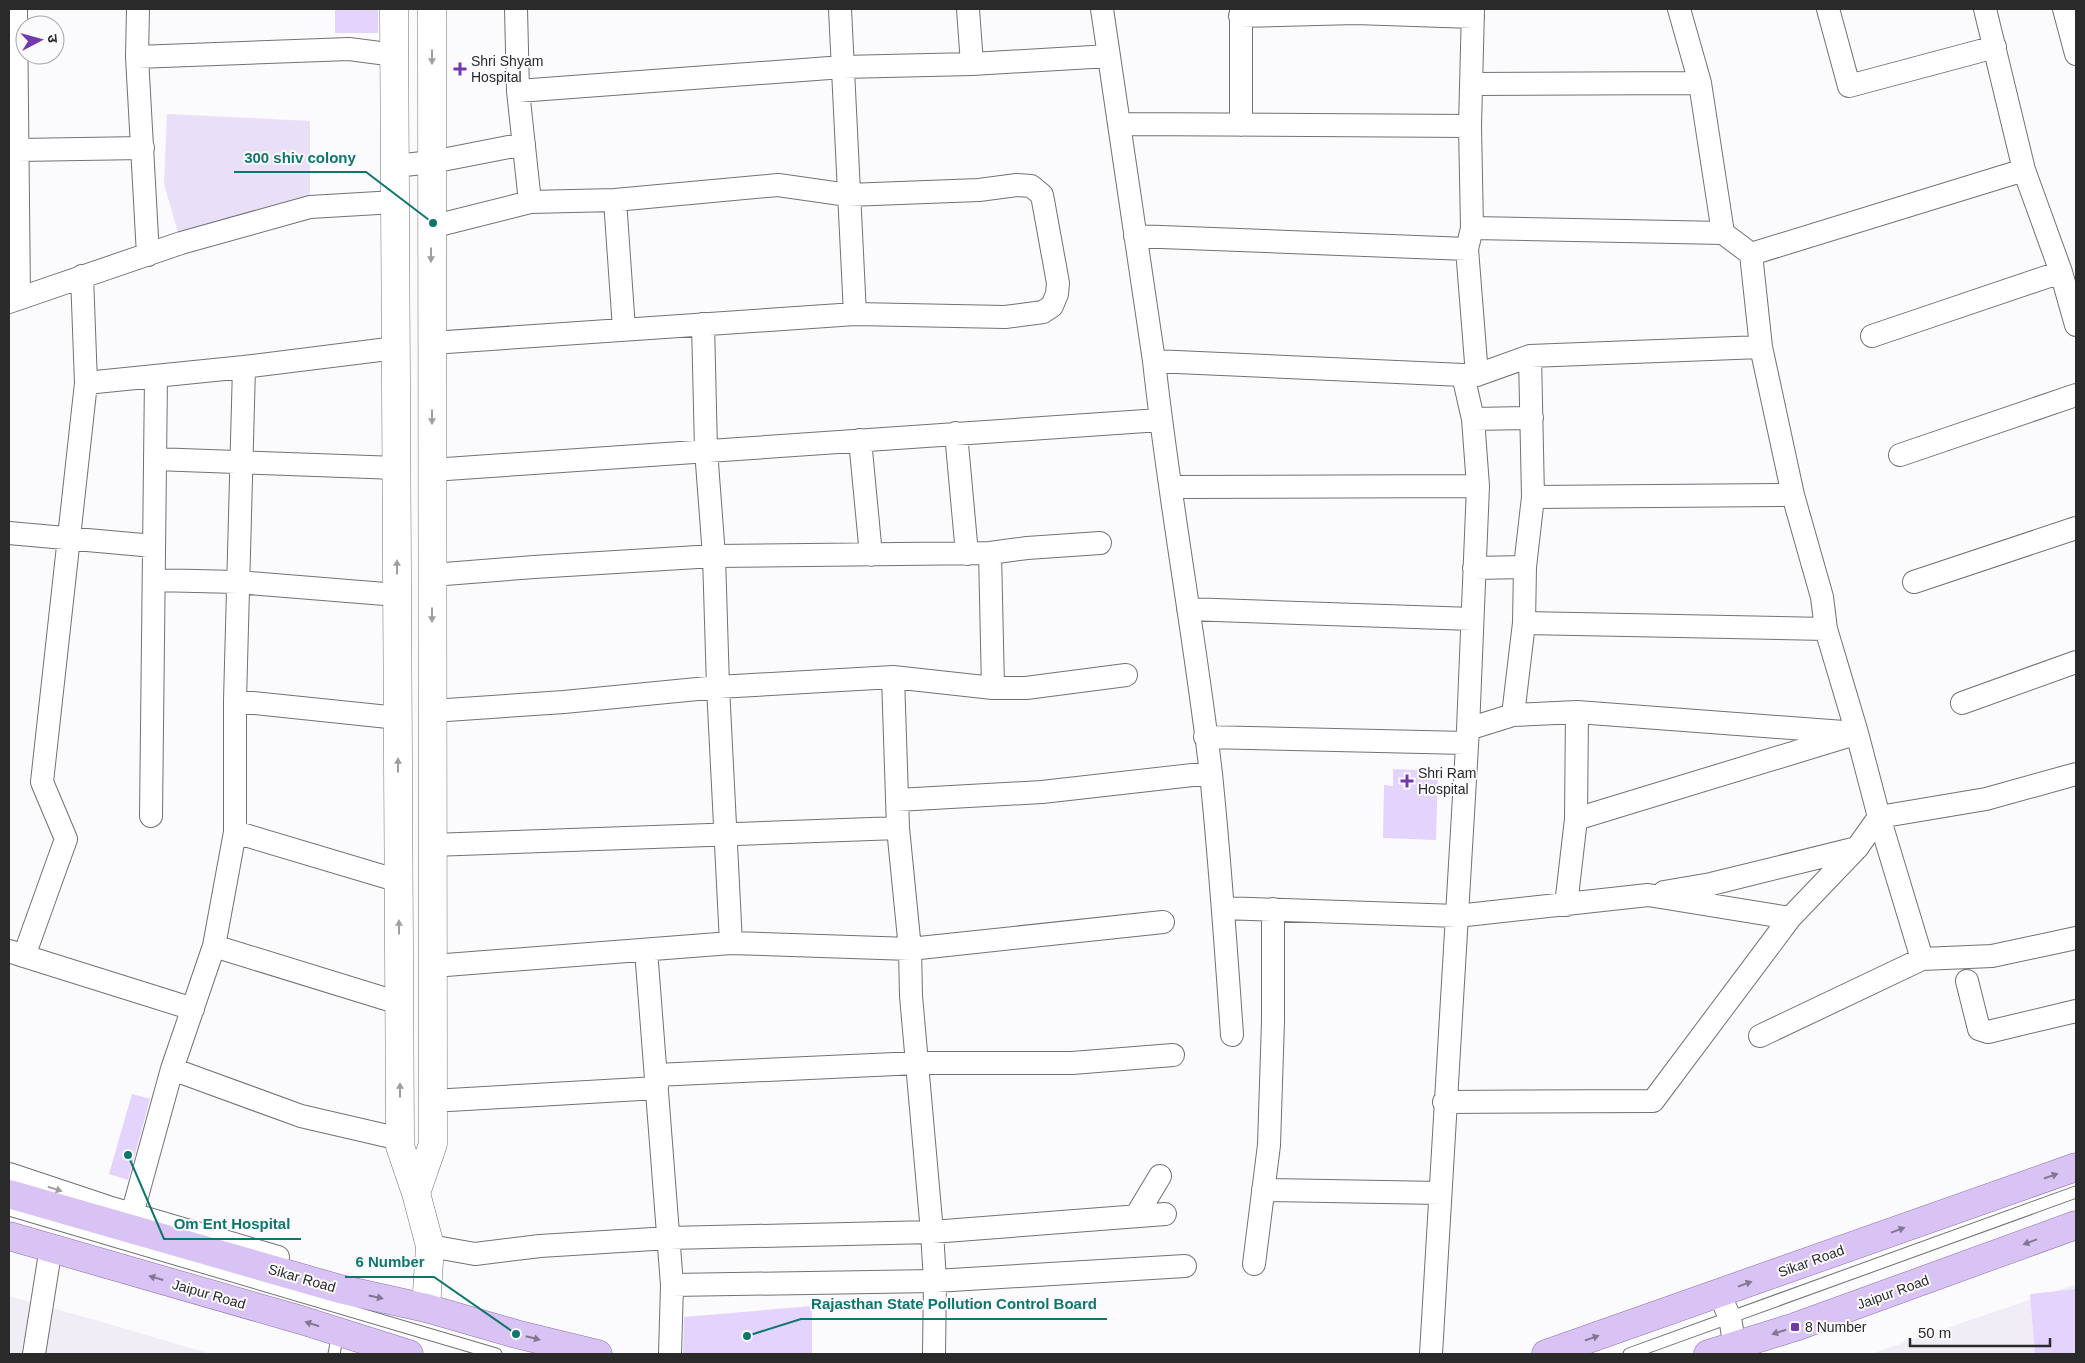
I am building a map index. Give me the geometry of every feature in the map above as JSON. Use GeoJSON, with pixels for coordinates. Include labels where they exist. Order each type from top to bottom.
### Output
{"type":"FeatureCollection","features":[{"type":"Feature","properties":{"kind":"main road","name":"Sikar Road"},"geometry":{"type":"LineString","coordinates":[[1546,1354],[2076,1167]]}},
{"type":"Feature","properties":{"kind":"main road","name":"Sikar Road"},"geometry":{"type":"LineString","coordinates":[[9,1194],[130,1222],[340,1289],[426,1308],[589,1353]]}},
{"type":"Feature","properties":{"kind":"main road","name":"Jaipur Road"},"geometry":{"type":"LineString","coordinates":[[1708,1354],[1735,1350],[2076,1225]]}},
{"type":"Feature","properties":{"kind":"main road","name":"Jaipur Road"},"geometry":{"type":"LineString","coordinates":[[9,1236],[51,1247],[349,1346],[409,1354]]}},
{"type":"Feature","properties":{"kind":"street"},"geometry":{"type":"LineString","coordinates":[[16,9],[18,150],[14,299],[181,243],[310,207],[395,202]]}},
{"type":"Feature","properties":{"kind":"street"},"geometry":{"type":"LineString","coordinates":[[138,9],[137,57],[148,254]]}},
{"type":"Feature","properties":{"kind":"street"},"geometry":{"type":"LineString","coordinates":[[394,9],[400,1146],[416,1193],[430,1246],[426,1308]]}},
{"type":"Feature","properties":{"kind":"street"},"geometry":{"type":"LineString","coordinates":[[416,1193],[433,1144],[432,9]]}},
{"type":"Feature","properties":{"kind":"street"},"geometry":{"type":"LineString","coordinates":[[516,9],[518,91],[530,202]]}},
{"type":"Feature","properties":{"kind":"street"},"geometry":{"type":"LineString","coordinates":[[840,9],[855,314]]}},
{"type":"Feature","properties":{"kind":"street"},"geometry":{"type":"LineString","coordinates":[[968,9],[972,64]]}},
{"type":"Feature","properties":{"kind":"street"},"geometry":{"type":"LineString","coordinates":[[1102,9],[1154,362],[1160,420],[1210,773],[1223,908],[1232,1034]]}},
{"type":"Feature","properties":{"kind":"street"},"geometry":{"type":"LineString","coordinates":[[1679,9],[1700,83],[1723,233]]}},
{"type":"Feature","properties":{"kind":"street"},"geometry":{"type":"LineString","coordinates":[[1828,9],[1849,86],[1995,47]]}},
{"type":"Feature","properties":{"kind":"street"},"geometry":{"type":"LineString","coordinates":[[1985,9],[2024,170],[2061,272],[2076,326]]}},
{"type":"Feature","properties":{"kind":"street"},"geometry":{"type":"LineString","coordinates":[[2064,9],[2076,54]]}},
{"type":"Feature","properties":{"kind":"street"},"geometry":{"type":"LineString","coordinates":[[1241,125],[1241,12],[1473,13],[1469,239],[1470,375],[1478,486],[1467,736],[1444,1102],[1431,1354]]}},
{"type":"Feature","properties":{"kind":"street"},"geometry":{"type":"LineString","coordinates":[[137,57],[349,49],[394,55]]}},
{"type":"Feature","properties":{"kind":"street"},"geometry":{"type":"LineString","coordinates":[[518,91],[844,67],[972,64],[1109,56]]}},
{"type":"Feature","properties":{"kind":"street"},"geometry":{"type":"LineString","coordinates":[[1472,84],[1700,83]]}},
{"type":"Feature","properties":{"kind":"street"},"geometry":{"type":"LineString","coordinates":[[1119,124],[1470,126]]}},
{"type":"Feature","properties":{"kind":"street"},"geometry":{"type":"LineString","coordinates":[[395,166],[432,162],[524,144]]}},
{"type":"Feature","properties":{"kind":"street"},"geometry":{"type":"LineString","coordinates":[[18,150],[143,148]]}},
{"type":"Feature","properties":{"kind":"street"},"geometry":{"type":"LineString","coordinates":[[1751,254],[2024,170]]}},
{"type":"Feature","properties":{"kind":"street"},"geometry":{"type":"LineString","coordinates":[[431,227],[530,202],[615,200],[778,185],[848,195],[979,190],[1018,185],[1031,186],[1042,195],[1058,283],[1057,294],[1052,306],[1043,312],[1005,317],[855,314],[432,343]]}},
{"type":"Feature","properties":{"kind":"street"},"geometry":{"type":"LineString","coordinates":[[615,200],[624,329]]}},
{"type":"Feature","properties":{"kind":"street"},"geometry":{"type":"LineString","coordinates":[[1135,236],[1469,239],[1723,233],[1751,254],[1762,347],[1793,495],[1822,597],[1826,629],[1857,733],[1879,817],[1922,959]]}},
{"type":"Feature","properties":{"kind":"street"},"geometry":{"type":"LineString","coordinates":[[1872,336],[2061,272]]}},
{"type":"Feature","properties":{"kind":"street"},"geometry":{"type":"LineString","coordinates":[[82,276],[86,383],[42,782],[66,839],[16,954],[193,1009]]}},
{"type":"Feature","properties":{"kind":"street"},"geometry":{"type":"LineString","coordinates":[[703,324],[706,450],[714,556],[718,687],[731,943]]}},
{"type":"Feature","properties":{"kind":"street"},"geometry":{"type":"LineString","coordinates":[[1154,362],[1470,375],[1530,356],[1762,347]]}},
{"type":"Feature","properties":{"kind":"street"},"geometry":{"type":"LineString","coordinates":[[86,383],[244,367],[396,348]]}},
{"type":"Feature","properties":{"kind":"street"},"geometry":{"type":"LineString","coordinates":[[1513,715],[1524,623],[1525,567],[1533,497],[1530,356]]}},
{"type":"Feature","properties":{"kind":"street"},"geometry":{"type":"LineString","coordinates":[[9,1174],[130,1222],[172,1069],[214,946],[236,832],[235,702],[237,582],[244,367]]}},
{"type":"Feature","properties":{"kind":"street"},"geometry":{"type":"LineString","coordinates":[[151,816],[156,376]]}},
{"type":"Feature","properties":{"kind":"street"},"geometry":{"type":"LineString","coordinates":[[1900,455],[2076,395]]}},
{"type":"Feature","properties":{"kind":"street"},"geometry":{"type":"LineString","coordinates":[[1473,419],[1532,418]]}},
{"type":"Feature","properties":{"kind":"street"},"geometry":{"type":"LineString","coordinates":[[156,458],[432,470],[1160,420]]}},
{"type":"Feature","properties":{"kind":"street"},"geometry":{"type":"LineString","coordinates":[[956,433],[967,554]]}},
{"type":"Feature","properties":{"kind":"street"},"geometry":{"type":"LineString","coordinates":[[860,440],[871,555]]}},
{"type":"Feature","properties":{"kind":"street"},"geometry":{"type":"LineString","coordinates":[[1171,488],[1478,486]]}},
{"type":"Feature","properties":{"kind":"street"},"geometry":{"type":"LineString","coordinates":[[1533,497],[1793,495]]}},
{"type":"Feature","properties":{"kind":"street"},"geometry":{"type":"LineString","coordinates":[[1914,582],[2076,528]]}},
{"type":"Feature","properties":{"kind":"street"},"geometry":{"type":"LineString","coordinates":[[9,533],[154,546]]}},
{"type":"Feature","properties":{"kind":"street"},"geometry":{"type":"LineString","coordinates":[[432,575],[534,566],[714,556],[967,554],[1100,543]]}},
{"type":"Feature","properties":{"kind":"street"},"geometry":{"type":"LineString","coordinates":[[990,553],[993,688]]}},
{"type":"Feature","properties":{"kind":"street"},"geometry":{"type":"LineString","coordinates":[[1474,568],[1525,567]]}},
{"type":"Feature","properties":{"kind":"street"},"geometry":{"type":"LineString","coordinates":[[154,580],[237,582],[397,595]]}},
{"type":"Feature","properties":{"kind":"street"},"geometry":{"type":"LineString","coordinates":[[1188,609],[1472,619]]}},
{"type":"Feature","properties":{"kind":"street"},"geometry":{"type":"LineString","coordinates":[[1524,623],[1826,629]]}},
{"type":"Feature","properties":{"kind":"street"},"geometry":{"type":"LineString","coordinates":[[1962,703],[2076,662]]}},
{"type":"Feature","properties":{"kind":"street"},"geometry":{"type":"LineString","coordinates":[[235,702],[398,718],[718,687],[892,677],[993,688],[1026,688],[1126,675]]}},
{"type":"Feature","properties":{"kind":"street"},"geometry":{"type":"LineString","coordinates":[[892,677],[898,828],[910,949],[911,996],[932,1232],[935,1281],[934,1354]]}},
{"type":"Feature","properties":{"kind":"street"},"geometry":{"type":"LineString","coordinates":[[1205,737],[1467,736],[1513,715],[1577,712],[1857,733]]}},
{"type":"Feature","properties":{"kind":"street"},"geometry":{"type":"LineString","coordinates":[[1566,905],[1576,819],[1577,712]]}},
{"type":"Feature","properties":{"kind":"street"},"geometry":{"type":"LineString","coordinates":[[1576,819],[1857,733]]}},
{"type":"Feature","properties":{"kind":"street"},"geometry":{"type":"LineString","coordinates":[[897,800],[1042,792],[1210,773]]}},
{"type":"Feature","properties":{"kind":"street"},"geometry":{"type":"LineString","coordinates":[[1444,1102],[1653,1101],[1790,918],[1857,848],[1879,817],[1986,799],[2076,774]]}},
{"type":"Feature","properties":{"kind":"street"},"geometry":{"type":"LineString","coordinates":[[432,845],[898,828]]}},
{"type":"Feature","properties":{"kind":"street"},"geometry":{"type":"LineString","coordinates":[[236,832],[399,881]]}},
{"type":"Feature","properties":{"kind":"street"},"geometry":{"type":"LineString","coordinates":[[1223,908],[1273,908],[1456,916],[1648,895],[1711,884],[1857,848]]}},
{"type":"Feature","properties":{"kind":"street"},"geometry":{"type":"LineString","coordinates":[[1648,895],[1790,918]]}},
{"type":"Feature","properties":{"kind":"street"},"geometry":{"type":"LineString","coordinates":[[1254,1264],[1269,1145],[1274,1021],[1273,908]]}},
{"type":"Feature","properties":{"kind":"street"},"geometry":{"type":"LineString","coordinates":[[399,974],[432,973],[446,965],[731,943],[910,949],[1163,922]]}},
{"type":"Feature","properties":{"kind":"street"},"geometry":{"type":"LineString","coordinates":[[1760,1036],[1922,959],[1992,956],[2076,938]]}},
{"type":"Feature","properties":{"kind":"street"},"geometry":{"type":"LineString","coordinates":[[214,946],[399,1003]]}},
{"type":"Feature","properties":{"kind":"street"},"geometry":{"type":"LineString","coordinates":[[646,950],[672,1285],[670,1354]]}},
{"type":"Feature","properties":{"kind":"street"},"geometry":{"type":"LineString","coordinates":[[1967,981],[1979,1029],[1988,1032],[2076,1011]]}},
{"type":"Feature","properties":{"kind":"street"},"geometry":{"type":"LineString","coordinates":[[432,1101],[657,1081],[918,1063],[1072,1063],[1173,1055]]}},
{"type":"Feature","properties":{"kind":"street"},"geometry":{"type":"LineString","coordinates":[[172,1069],[301,1116],[400,1138]]}},
{"type":"Feature","properties":{"kind":"street"},"geometry":{"type":"LineString","coordinates":[[1136,1216],[1160,1176]]}},
{"type":"Feature","properties":{"kind":"street"},"geometry":{"type":"LineString","coordinates":[[1263,1190],[1440,1192]]}},
{"type":"Feature","properties":{"kind":"street"},"geometry":{"type":"LineString","coordinates":[[430,1246],[475,1254],[540,1246],[669,1238],[932,1232],[1165,1214]]}},
{"type":"Feature","properties":{"kind":"street"},"geometry":{"type":"LineString","coordinates":[[34,1354],[51,1247]]}},
{"type":"Feature","properties":{"kind":"street"},"geometry":{"type":"LineString","coordinates":[[672,1285],[935,1281],[1185,1266]]}},
{"type":"Feature","properties":{"kind":"street"},"geometry":{"type":"LineString","coordinates":[[1719,1293],[1730,1318],[1735,1350]]}},
{"type":"Feature","properties":{"kind":"lane"},"geometry":{"type":"LineString","coordinates":[[1629,1354],[2076,1192]]}},
{"type":"Feature","properties":{"kind":"lane"},"geometry":{"type":"LineString","coordinates":[[9,1210],[496,1354]]}},
{"type":"Feature","properties":{"kind":"shaded area"},"geometry":{"type":"Polygon","coordinates":[[[167,114],[310,121],[310,207],[181,243],[164,184],[167,114]]]}},
{"type":"Feature","properties":{"kind":"shaded area"},"geometry":{"type":"Polygon","coordinates":[[[2076,1284],[2076,1354],[1871,1354],[2076,1284]]]}},
{"type":"Feature","properties":{"kind":"shaded area"},"geometry":{"type":"Polygon","coordinates":[[[9,1296],[109,1324],[211,1354],[9,1354],[9,1296]]]}},
{"type":"Feature","properties":{"kind":"building"},"geometry":{"type":"Polygon","coordinates":[[[335,9],[378,9],[378,33],[335,33],[335,9]]]}},
{"type":"Feature","properties":{"kind":"building"},"geometry":{"type":"Polygon","coordinates":[[[1393,769],[1438,771],[1436,840],[1383,838],[1384,785],[1393,786],[1393,769]]]}},
{"type":"Feature","properties":{"kind":"building"},"geometry":{"type":"Polygon","coordinates":[[[132,1094],[150,1099],[128,1180],[109,1174],[132,1094]]]}},
{"type":"Feature","properties":{"kind":"building"},"geometry":{"type":"Polygon","coordinates":[[[2076,1289],[2076,1354],[2035,1354],[2030,1294],[2076,1289]]]}},
{"type":"Feature","properties":{"kind":"building"},"geometry":{"type":"Polygon","coordinates":[[[812,1306],[812,1354],[683,1354],[684,1317],[812,1306]]]}},
{"type":"Feature","properties":{"kind":"place","name":"Shri Shyam Hospital"},"geometry":{"type":"Point","coordinates":[460,69]}},
{"type":"Feature","properties":{"kind":"place","name":"300 shiv colony"},"geometry":{"type":"Point","coordinates":[433,223]}},
{"type":"Feature","properties":{"kind":"place","name":"Shri Ram Hospital"},"geometry":{"type":"Point","coordinates":[1407,781]}},
{"type":"Feature","properties":{"kind":"place","name":"Om Ent Hospital"},"geometry":{"type":"Point","coordinates":[128,1155]}},
{"type":"Feature","properties":{"kind":"place","name":"8 Number"},"geometry":{"type":"Point","coordinates":[1795,1327]}},
{"type":"Feature","properties":{"kind":"place","name":"6 Number"},"geometry":{"type":"Point","coordinates":[516,1334]}},
{"type":"Feature","properties":{"kind":"place","name":"Rajasthan State Pollution Control Board"},"geometry":{"type":"Point","coordinates":[747,1336]}}]}
